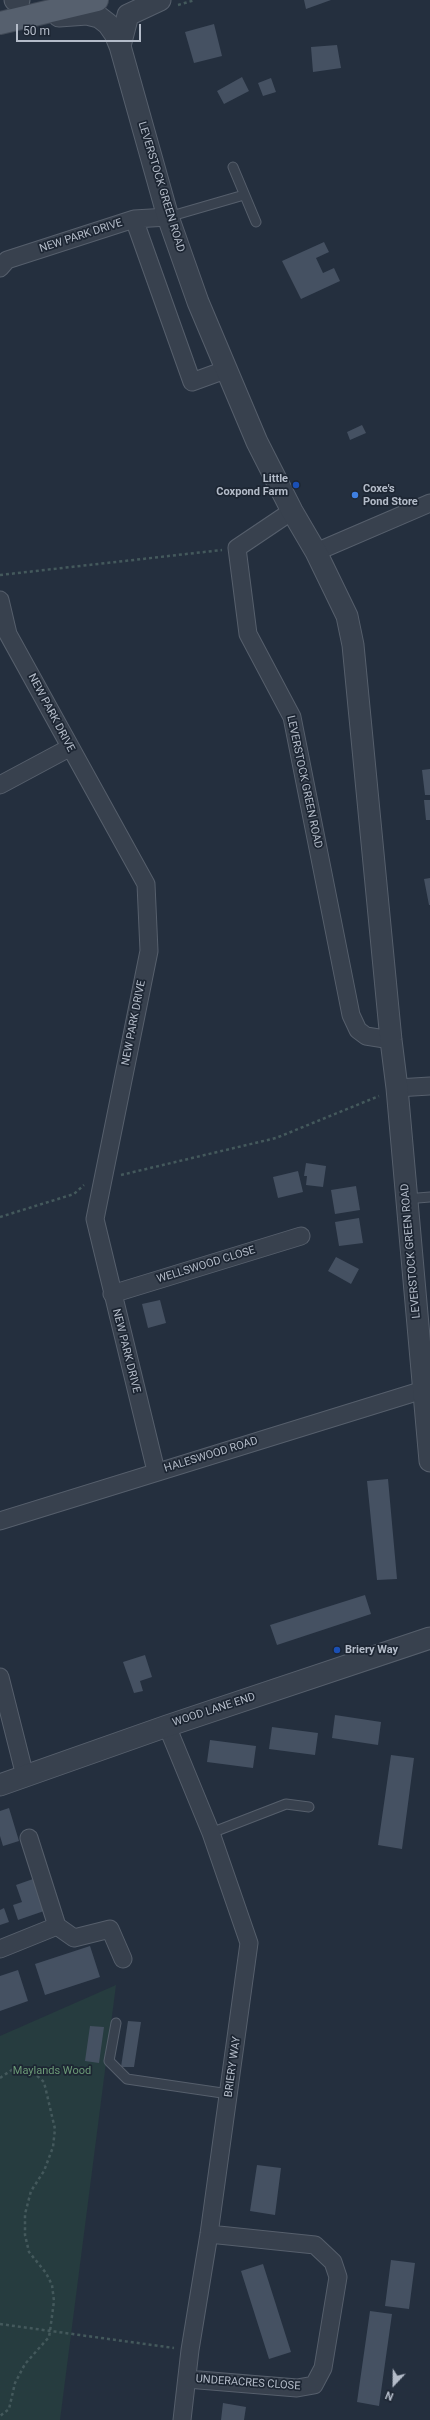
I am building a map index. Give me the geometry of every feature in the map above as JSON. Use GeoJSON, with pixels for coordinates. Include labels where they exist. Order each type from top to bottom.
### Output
{"type":"FeatureCollection","features":[{"type":"Feature","properties":{"kind":"main road"},"geometry":{"type":"LineString","coordinates":[[9,15],[97,0]]}},
{"type":"Feature","properties":{"kind":"street"},"geometry":{"type":"LineString","coordinates":[[9,15],[19,0]]}},
{"type":"Feature","properties":{"kind":"street"},"geometry":{"type":"LineString","coordinates":[[120,46],[128,7],[160,0]]}},
{"type":"Feature","properties":{"kind":"street","name":"LEVERSTOCK GREEN ROAD"},"geometry":{"type":"LineString","coordinates":[[9,15],[87,14],[100,17],[108,24],[120,46],[168,218],[198,302],[225,370],[292,511],[316,552],[347,616],[353,645],[391,1040],[398,1088],[406,1199],[424,1343],[423,1390],[430,1461]]}},
{"type":"Feature","properties":{"kind":"street","name":"NEW PARK DRIVE"},"geometry":{"type":"LineString","coordinates":[[0,268],[7,260],[134,219],[168,218]]}},
{"type":"Feature","properties":{"kind":"street"},"geometry":{"type":"LineString","coordinates":[[134,219],[192,382],[225,370]]}},
{"type":"Feature","properties":{"kind":"street"},"geometry":{"type":"LineString","coordinates":[[316,552],[430,503]]}},
{"type":"Feature","properties":{"kind":"street"},"geometry":{"type":"LineString","coordinates":[[237,548],[292,511]]}},
{"type":"Feature","properties":{"kind":"street","name":"LEVERSTOCK GREEN ROAD"},"geometry":{"type":"LineString","coordinates":[[237,548],[248,634],[292,717],[351,1015],[358,1030],[366,1036],[391,1040]]}},
{"type":"Feature","properties":{"kind":"street","name":"NEW PARK DRIVE"},"geometry":{"type":"LineString","coordinates":[[0,600],[8,634],[146,884],[149,951],[95,1219],[156,1471]]}},
{"type":"Feature","properties":{"kind":"street"},"geometry":{"type":"LineString","coordinates":[[0,785],[70,748]]}},
{"type":"Feature","properties":{"kind":"street"},"geometry":{"type":"LineString","coordinates":[[398,1088],[430,1086]]}},
{"type":"Feature","properties":{"kind":"street","name":"WELLSWOOD CLOSE"},"geometry":{"type":"LineString","coordinates":[[112,1294],[301,1236]]}},
{"type":"Feature","properties":{"kind":"street","name":"HALESWOOD ROAD"},"geometry":{"type":"LineString","coordinates":[[0,1521],[156,1471],[423,1390]]}},
{"type":"Feature","properties":{"kind":"street","name":"WOOD LANE END"},"geometry":{"type":"LineString","coordinates":[[0,1785],[167,1726],[430,1638]]}},
{"type":"Feature","properties":{"kind":"street"},"geometry":{"type":"LineString","coordinates":[[0,1677],[25,1776]]}},
{"type":"Feature","properties":{"kind":"street","name":"BRIERY WAY"},"geometry":{"type":"LineString","coordinates":[[167,1726],[211,1833],[250,1943],[209,2234],[190,2350],[182,2420]]}},
{"type":"Feature","properties":{"kind":"street"},"geometry":{"type":"LineString","coordinates":[[29,1838],[57,1926],[74,1938],[110,1929],[123,1959]]}},
{"type":"Feature","properties":{"kind":"street"},"geometry":{"type":"LineString","coordinates":[[0,1949],[57,1926]]}},
{"type":"Feature","properties":{"kind":"street","name":"UNDERACRES CLOSE"},"geometry":{"type":"LineString","coordinates":[[187,2379],[297,2388],[314,2385],[323,2368],[338,2277],[333,2262],[315,2245],[209,2234]]}},
{"type":"Feature","properties":{"kind":"lane"},"geometry":{"type":"LineString","coordinates":[[233,167],[256,222]]}},
{"type":"Feature","properties":{"kind":"lane"},"geometry":{"type":"LineString","coordinates":[[168,218],[244,195]]}},
{"type":"Feature","properties":{"kind":"lane"},"geometry":{"type":"LineString","coordinates":[[406,1199],[430,1196]]}},
{"type":"Feature","properties":{"kind":"lane"},"geometry":{"type":"LineString","coordinates":[[211,1833],[286,1804],[309,1807]]}},
{"type":"Feature","properties":{"kind":"lane"},"geometry":{"type":"LineString","coordinates":[[116,2023],[109,2061],[127,2079],[229,2094]]}},
{"type":"Feature","properties":{"kind":"path"},"geometry":{"type":"LineString","coordinates":[[0,575],[237,548]]}},
{"type":"Feature","properties":{"kind":"path"},"geometry":{"type":"LineString","coordinates":[[0,1217],[74,1194],[97,1173],[125,1176],[276,1138],[398,1088]]}},
{"type":"Feature","properties":{"kind":"path"},"geometry":{"type":"LineString","coordinates":[[0,2078],[13,2069],[22,2068],[36,2074],[44,2082],[55,2129],[53,2146],[44,2171],[31,2191],[25,2214],[25,2235],[29,2252],[46,2273],[52,2286],[54,2301],[49,2337],[25,2364],[15,2383],[9,2409],[0,2416]]}},
{"type":"Feature","properties":{"kind":"path"},"geometry":{"type":"LineString","coordinates":[[0,2324],[190,2350]]}},
{"type":"Feature","properties":{"kind":"green space","name":"Maylands Wood"},"geometry":{"type":"Polygon","coordinates":[[[116,1985],[60,2420],[0,2420],[0,2036],[116,1985]]]}},
{"type":"Feature","properties":{"kind":"building"},"geometry":{"type":"Polygon","coordinates":[[[304,0],[331,0],[306,9],[304,0]]]}},
{"type":"Feature","properties":{"kind":"building"},"geometry":{"type":"Polygon","coordinates":[[[214,24],[222,56],[194,63],[185,32],[214,24]]]}},
{"type":"Feature","properties":{"kind":"building"},"geometry":{"type":"Polygon","coordinates":[[[337,45],[341,68],[313,72],[311,47],[337,45]]]}},
{"type":"Feature","properties":{"kind":"building"},"geometry":{"type":"Polygon","coordinates":[[[242,77],[249,91],[224,104],[217,91],[242,77]]]}},
{"type":"Feature","properties":{"kind":"building"},"geometry":{"type":"Polygon","coordinates":[[[271,78],[276,92],[263,96],[258,83],[271,78]]]}},
{"type":"Feature","properties":{"kind":"building"},"geometry":{"type":"Polygon","coordinates":[[[324,242],[329,252],[316,258],[323,273],[334,268],[340,281],[301,299],[282,261],[324,242]]]}},
{"type":"Feature","properties":{"kind":"building"},"geometry":{"type":"Polygon","coordinates":[[[362,425],[366,433],[350,440],[347,432],[362,425]]]}},
{"type":"Feature","properties":{"kind":"building"},"geometry":{"type":"Polygon","coordinates":[[[430,769],[430,795],[425,795],[422,770],[430,769]]]}},
{"type":"Feature","properties":{"kind":"building"},"geometry":{"type":"Polygon","coordinates":[[[424,800],[430,800],[430,820],[426,820],[424,800]]]}},
{"type":"Feature","properties":{"kind":"building"},"geometry":{"type":"Polygon","coordinates":[[[430,878],[430,905],[429,905],[424,879],[430,878]]]}},
{"type":"Feature","properties":{"kind":"building"},"geometry":{"type":"Polygon","coordinates":[[[306,1163],[326,1166],[323,1187],[306,1185],[307,1176],[304,1176],[306,1163]]]}},
{"type":"Feature","properties":{"kind":"building"},"geometry":{"type":"Polygon","coordinates":[[[298,1171],[303,1192],[278,1198],[273,1177],[298,1171]]]}},
{"type":"Feature","properties":{"kind":"building"},"geometry":{"type":"Polygon","coordinates":[[[356,1186],[360,1210],[335,1214],[331,1190],[356,1186]]]}},
{"type":"Feature","properties":{"kind":"building"},"geometry":{"type":"Polygon","coordinates":[[[359,1218],[363,1243],[339,1246],[335,1222],[359,1218]]]}},
{"type":"Feature","properties":{"kind":"building"},"geometry":{"type":"Polygon","coordinates":[[[336,1257],[359,1269],[351,1284],[328,1271],[336,1257]]]}},
{"type":"Feature","properties":{"kind":"building"},"geometry":{"type":"Polygon","coordinates":[[[160,1300],[166,1323],[148,1328],[142,1304],[160,1300]]]}},
{"type":"Feature","properties":{"kind":"building"},"geometry":{"type":"Polygon","coordinates":[[[388,1479],[397,1579],[377,1580],[367,1481],[388,1479]]]}},
{"type":"Feature","properties":{"kind":"building"},"geometry":{"type":"Polygon","coordinates":[[[365,1595],[371,1614],[277,1645],[270,1625],[365,1595]]]}},
{"type":"Feature","properties":{"kind":"building"},"geometry":{"type":"Polygon","coordinates":[[[145,1655],[152,1677],[140,1681],[143,1691],[134,1693],[123,1662],[145,1655]]]}},
{"type":"Feature","properties":{"kind":"building"},"geometry":{"type":"Polygon","coordinates":[[[335,1715],[381,1722],[378,1745],[332,1738],[335,1715]]]}},
{"type":"Feature","properties":{"kind":"building"},"geometry":{"type":"Polygon","coordinates":[[[272,1727],[318,1733],[315,1755],[269,1749],[272,1727]]]}},
{"type":"Feature","properties":{"kind":"building"},"geometry":{"type":"Polygon","coordinates":[[[210,1740],[256,1746],[253,1768],[207,1762],[210,1740]]]}},
{"type":"Feature","properties":{"kind":"building"},"geometry":{"type":"Polygon","coordinates":[[[391,1755],[414,1758],[402,1849],[378,1845],[391,1755]]]}},
{"type":"Feature","properties":{"kind":"building"},"geometry":{"type":"Polygon","coordinates":[[[9,1808],[19,1841],[3,1846],[0,1836],[0,1811],[9,1808]]]}},
{"type":"Feature","properties":{"kind":"building"},"geometry":{"type":"Polygon","coordinates":[[[33,1879],[44,1911],[18,1920],[13,1905],[22,1902],[16,1885],[33,1879]]]}},
{"type":"Feature","properties":{"kind":"building"},"geometry":{"type":"Polygon","coordinates":[[[4,1908],[9,1922],[0,1925],[0,1910],[4,1908]]]}},
{"type":"Feature","properties":{"kind":"building"},"geometry":{"type":"Polygon","coordinates":[[[90,1946],[100,1977],[45,1995],[35,1964],[90,1946]]]}},
{"type":"Feature","properties":{"kind":"building"},"geometry":{"type":"Polygon","coordinates":[[[18,1970],[28,2001],[0,2011],[0,1976],[18,1970]]]}},
{"type":"Feature","properties":{"kind":"building"},"geometry":{"type":"Polygon","coordinates":[[[128,2021],[141,2022],[134,2067],[121,2067],[128,2021]]]}},
{"type":"Feature","properties":{"kind":"building"},"geometry":{"type":"Polygon","coordinates":[[[90,2026],[104,2027],[99,2063],[85,2061],[90,2026]]]}},
{"type":"Feature","properties":{"kind":"building"},"geometry":{"type":"Polygon","coordinates":[[[257,2165],[281,2168],[275,2215],[250,2211],[257,2165]]]}},
{"type":"Feature","properties":{"kind":"building"},"geometry":{"type":"Polygon","coordinates":[[[391,2260],[415,2263],[409,2309],[385,2306],[391,2260]]]}},
{"type":"Feature","properties":{"kind":"building"},"geometry":{"type":"Polygon","coordinates":[[[263,2264],[291,2352],[269,2359],[241,2271],[263,2264]]]}},
{"type":"Feature","properties":{"kind":"building"},"geometry":{"type":"Polygon","coordinates":[[[370,2311],[392,2314],[379,2406],[357,2402],[370,2311]]]}},
{"type":"Feature","properties":{"kind":"building"},"geometry":{"type":"Polygon","coordinates":[[[223,2403],[246,2407],[244,2420],[221,2420],[223,2403]]]}},
{"type":"Feature","properties":{"kind":"place","name":"Little Coxpond Farm"},"geometry":{"type":"Point","coordinates":[296,485]}},
{"type":"Feature","properties":{"kind":"place","name":"Coxe's Pond Store"},"geometry":{"type":"Point","coordinates":[355,495]}},
{"type":"Feature","properties":{"kind":"place","name":"Briery Way"},"geometry":{"type":"Point","coordinates":[337,1650]}}]}
